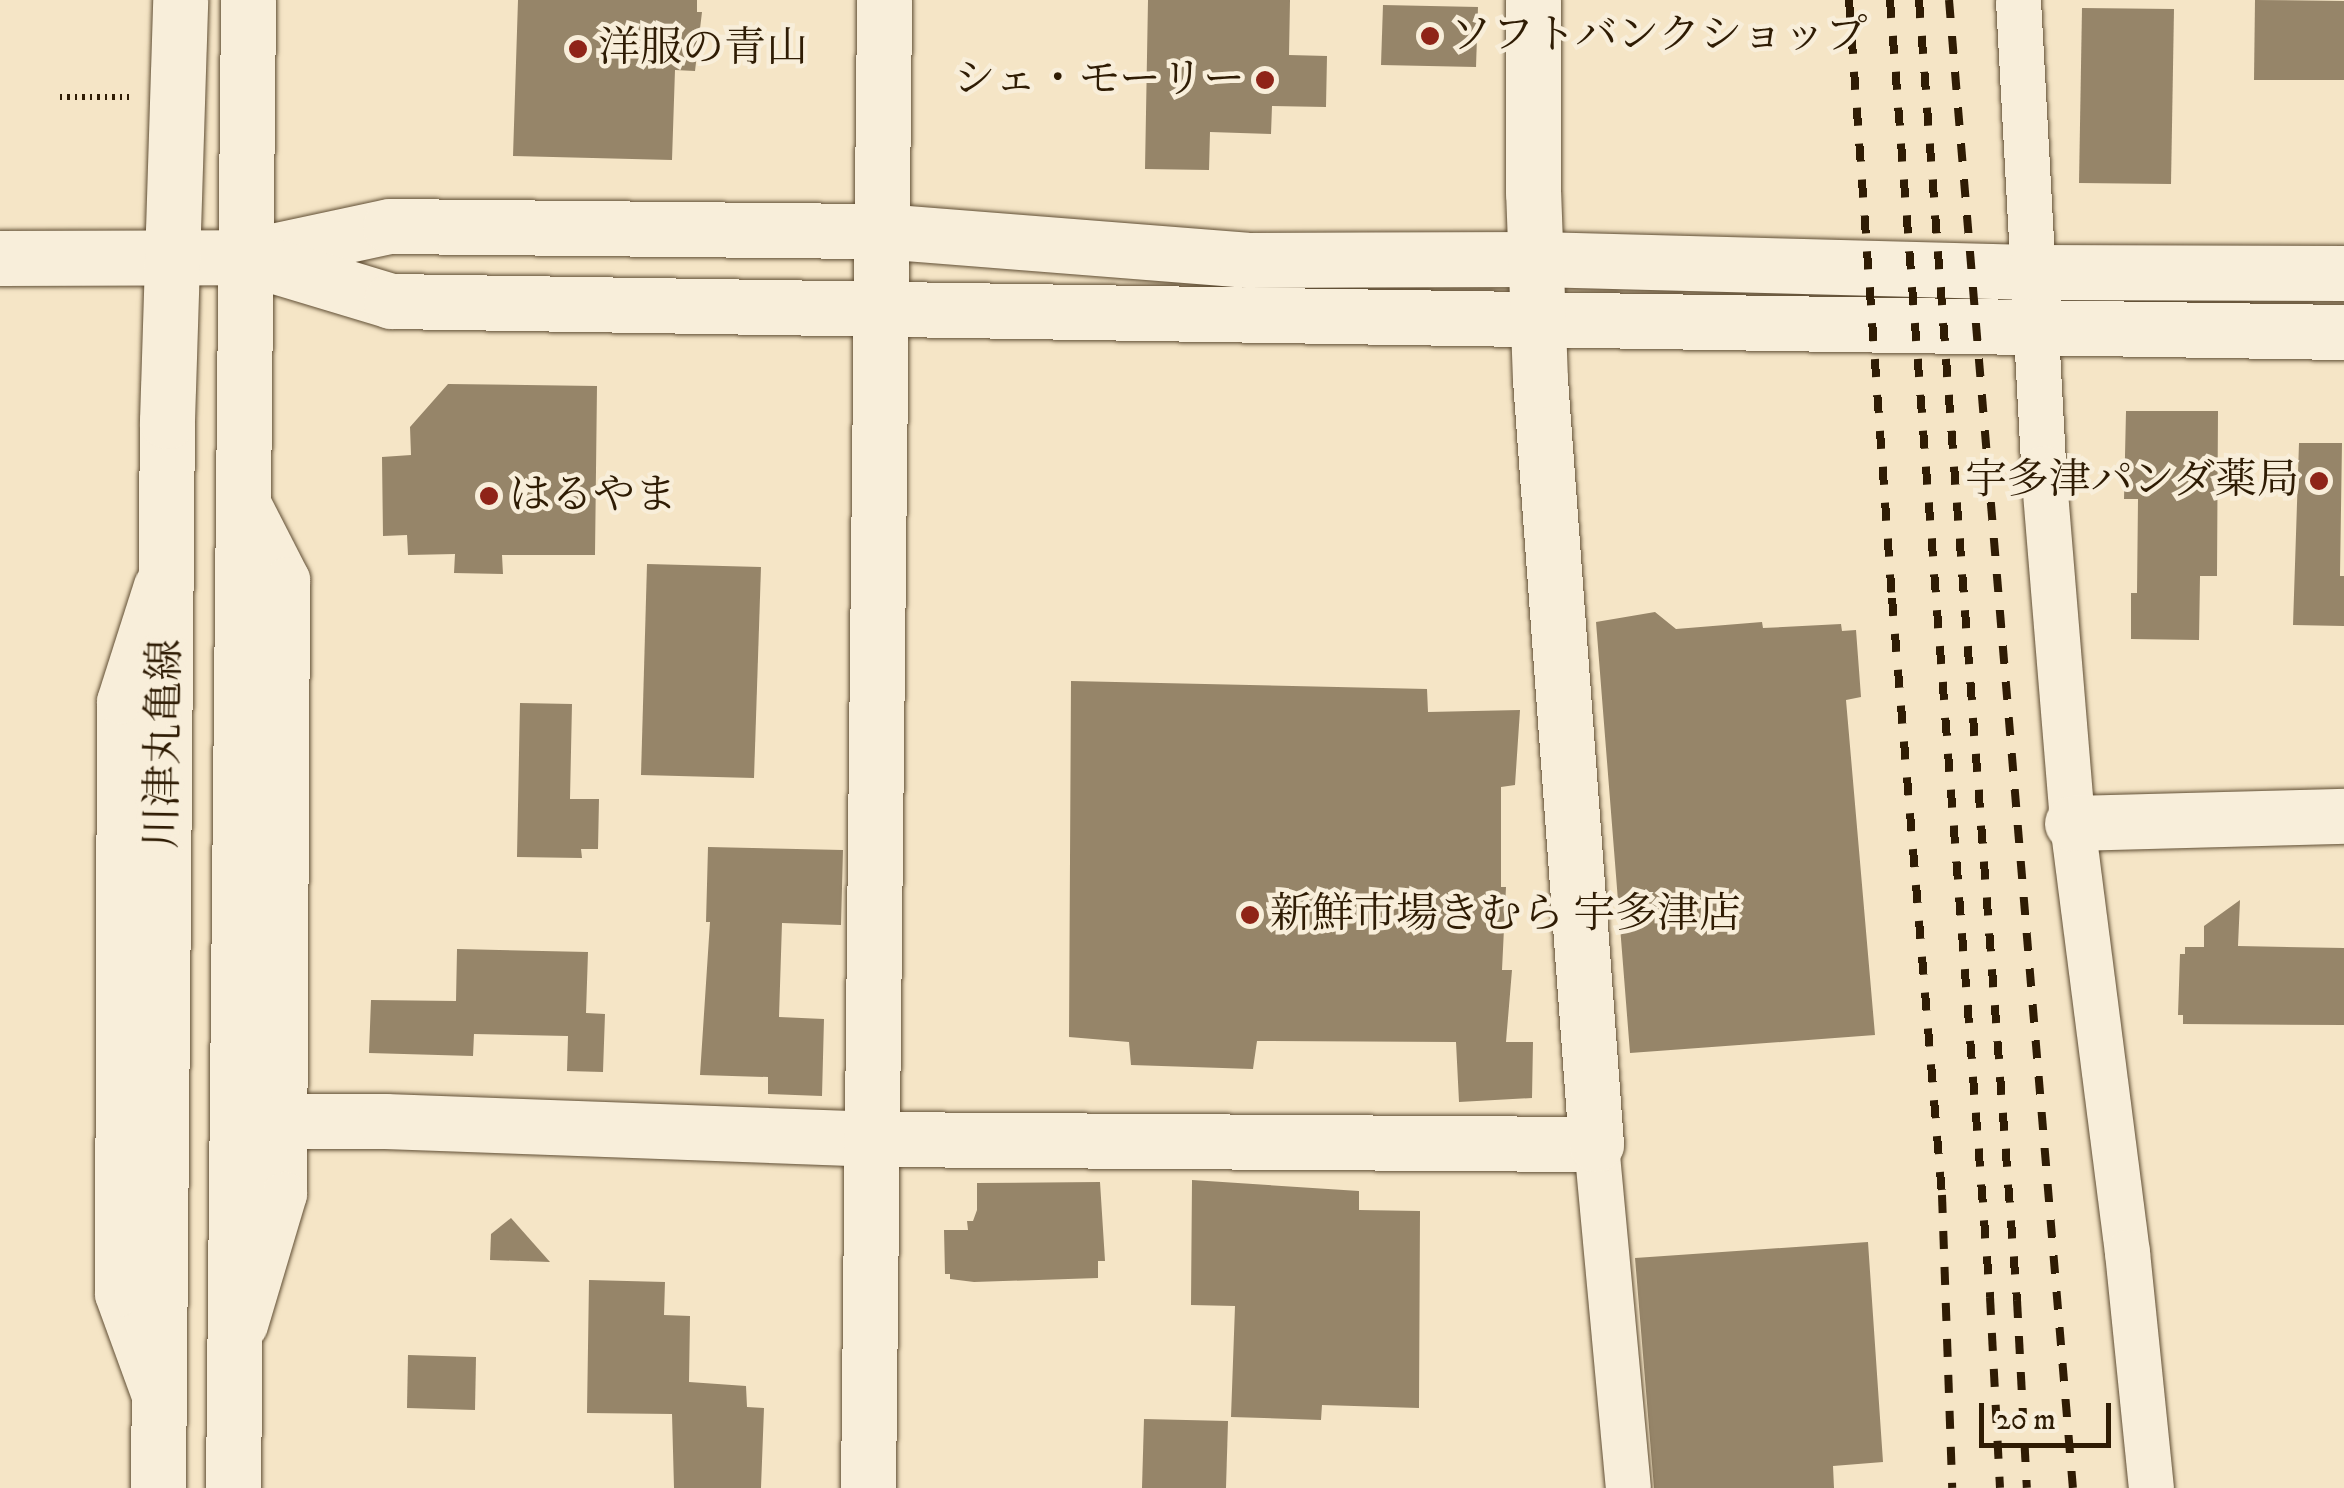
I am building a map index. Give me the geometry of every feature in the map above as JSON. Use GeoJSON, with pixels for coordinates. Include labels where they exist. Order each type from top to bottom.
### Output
{"type":"FeatureCollection","features":[{"type":"Feature","properties":{"kind":"street","name":"川津丸亀線"},"geometry":{"type":"LineString","coordinates":[[233,1488],[248,0]]}},
{"type":"Feature","properties":{"kind":"street"},"geometry":{"type":"LineString","coordinates":[[868,1488],[884,0]]}},
{"type":"Feature","properties":{"kind":"street"},"geometry":{"type":"LineString","coordinates":[[1533,0],[1538,320],[1596,1144],[1628,1488]]}},
{"type":"Feature","properties":{"kind":"street"},"geometry":{"type":"LineString","coordinates":[[2018,0],[2036,328],[2072,823],[2128,1252],[2151,1488]]}},
{"type":"Feature","properties":{"kind":"street","name":"川津丸亀線"},"geometry":{"type":"LineString","coordinates":[[158,1488],[167,550],[177,7]]}},
{"type":"Feature","properties":{"kind":"street"},"geometry":{"type":"LineString","coordinates":[[0,258],[246,257],[390,226],[881,230],[1246,260],[1538,259],[2033,272],[2344,273]]}},
{"type":"Feature","properties":{"kind":"street"},"geometry":{"type":"LineString","coordinates":[[246,257],[390,301],[2344,332]]}},
{"type":"Feature","properties":{"kind":"street"},"geometry":{"type":"LineString","coordinates":[[234,1359],[284,1194],[285,1122],[287,579],[243,493]]}},
{"type":"Feature","properties":{"kind":"street"},"geometry":{"type":"LineString","coordinates":[[2072,823],[2344,816]]}},
{"type":"Feature","properties":{"kind":"street"},"geometry":{"type":"LineString","coordinates":[[285,1122],[385,1121],[871,1139],[1596,1144]]}},
{"type":"Feature","properties":{"kind":"path"},"geometry":{"type":"LineString","coordinates":[[60,97],[144,97]]}},
{"type":"Feature","properties":{"kind":"building","name":"洋服の青山"},"geometry":{"type":"Polygon","coordinates":[[[518,0],[697,0],[697,12],[702,12],[695,71],[675,70],[672,160],[513,156],[518,0]]]}},
{"type":"Feature","properties":{"kind":"building"},"geometry":{"type":"Polygon","coordinates":[[[1148,0],[1290,0],[1289,55],[1327,56],[1326,107],[1272,106],[1271,134],[1210,132],[1209,170],[1145,169],[1148,0]]]}},
{"type":"Feature","properties":{"kind":"building"},"geometry":{"type":"Polygon","coordinates":[[[2255,0],[2344,1],[2344,80],[2254,80],[2255,0]]]}},
{"type":"Feature","properties":{"kind":"building","name":"ソフトバンクショップ"},"geometry":{"type":"Polygon","coordinates":[[[1383,5],[1478,7],[1476,67],[1381,65],[1383,5]]]}},
{"type":"Feature","properties":{"kind":"building"},"geometry":{"type":"Polygon","coordinates":[[[2082,8],[2174,9],[2171,184],[2079,183],[2082,8]]]}},
{"type":"Feature","properties":{"kind":"building","name":"はるやま"},"geometry":{"type":"Polygon","coordinates":[[[448,384],[597,386],[595,555],[502,555],[503,574],[454,573],[455,554],[408,555],[407,535],[383,536],[382,457],[411,455],[410,427],[448,384]]]}},
{"type":"Feature","properties":{"kind":"building"},"geometry":{"type":"Polygon","coordinates":[[[2126,411],[2218,411],[2217,576],[2200,576],[2199,640],[2131,639],[2131,593],[2137,593],[2138,499],[2124,499],[2126,411]]]}},
{"type":"Feature","properties":{"kind":"building"},"geometry":{"type":"Polygon","coordinates":[[[2299,443],[2342,443],[2340,576],[2344,576],[2344,626],[2293,625],[2299,443]]]}},
{"type":"Feature","properties":{"kind":"building"},"geometry":{"type":"Polygon","coordinates":[[[647,564],[761,567],[754,778],[641,775],[647,564]]]}},
{"type":"Feature","properties":{"kind":"building"},"geometry":{"type":"Polygon","coordinates":[[[1655,612],[1676,629],[1762,622],[1763,628],[1841,624],[1842,631],[1856,630],[1861,697],[1846,700],[1875,1035],[1630,1053],[1596,622],[1655,612]]]}},
{"type":"Feature","properties":{"kind":"building","name":"新鮮市場きむら 宇多津店"},"geometry":{"type":"Polygon","coordinates":[[[1071,681],[1427,689],[1428,712],[1520,710],[1515,785],[1501,787],[1501,887],[1506,887],[1502,970],[1512,970],[1506,1042],[1533,1042],[1532,1098],[1459,1102],[1456,1042],[1257,1041],[1253,1069],[1131,1065],[1129,1042],[1069,1037],[1071,681]]]}},
{"type":"Feature","properties":{"kind":"building"},"geometry":{"type":"Polygon","coordinates":[[[520,703],[572,704],[570,799],[599,799],[598,849],[581,849],[582,858],[517,857],[520,703]]]}},
{"type":"Feature","properties":{"kind":"building"},"geometry":{"type":"Polygon","coordinates":[[[708,847],[843,850],[841,925],[782,923],[779,1017],[824,1019],[822,1096],[768,1094],[768,1077],[700,1075],[710,922],[706,922],[708,847]]]}},
{"type":"Feature","properties":{"kind":"building"},"geometry":{"type":"Polygon","coordinates":[[[2240,900],[2238,946],[2344,948],[2344,1025],[2183,1024],[2183,1015],[2178,1015],[2180,954],[2185,954],[2185,947],[2204,947],[2204,926],[2240,900]]]}},
{"type":"Feature","properties":{"kind":"building"},"geometry":{"type":"Polygon","coordinates":[[[457,949],[588,952],[586,1013],[605,1014],[603,1072],[567,1071],[568,1036],[474,1034],[473,1056],[369,1053],[371,1000],[456,1001],[457,949]]]}},
{"type":"Feature","properties":{"kind":"building"},"geometry":{"type":"Polygon","coordinates":[[[1192,1180],[1359,1191],[1359,1210],[1420,1211],[1419,1408],[1322,1405],[1321,1420],[1231,1417],[1235,1306],[1191,1305],[1192,1180]]]}},
{"type":"Feature","properties":{"kind":"building"},"geometry":{"type":"Polygon","coordinates":[[[1100,1182],[1105,1261],[1098,1261],[1098,1278],[974,1282],[950,1279],[950,1274],[945,1274],[944,1230],[968,1230],[967,1221],[973,1221],[977,1210],[977,1183],[1100,1182]]]}},
{"type":"Feature","properties":{"kind":"building"},"geometry":{"type":"Polygon","coordinates":[[[511,1218],[550,1262],[490,1260],[491,1234],[511,1218]]]}},
{"type":"Feature","properties":{"kind":"building"},"geometry":{"type":"Polygon","coordinates":[[[1868,1242],[1883,1462],[1833,1466],[1834,1488],[1654,1488],[1635,1258],[1868,1242]]]}},
{"type":"Feature","properties":{"kind":"building"},"geometry":{"type":"Polygon","coordinates":[[[589,1280],[665,1282],[664,1315],[690,1316],[689,1382],[746,1386],[747,1407],[764,1408],[761,1488],[674,1488],[672,1414],[587,1413],[589,1280]]]}},
{"type":"Feature","properties":{"kind":"building"},"geometry":{"type":"Polygon","coordinates":[[[408,1355],[476,1357],[475,1410],[407,1408],[408,1355]]]}},
{"type":"Feature","properties":{"kind":"building"},"geometry":{"type":"Polygon","coordinates":[[[1144,1419],[1228,1421],[1226,1488],[1142,1488],[1144,1419]]]}},
{"type":"Feature","properties":{"kind":"railway"},"geometry":{"type":"LineString","coordinates":[[1849,0],[1892,598],[1942,1195],[1952,1488]]}},
{"type":"Feature","properties":{"kind":"railway"},"geometry":{"type":"LineString","coordinates":[[1890,0],[1990,1297],[2000,1488]]}},
{"type":"Feature","properties":{"kind":"railway"},"geometry":{"type":"LineString","coordinates":[[1919,0],[2017,1300],[2027,1488]]}},
{"type":"Feature","properties":{"kind":"railway"},"geometry":{"type":"LineString","coordinates":[[1949,0],[2073,1488]]}},
{"type":"Feature","properties":{"kind":"place","name":"ソフトバンクショップ"},"geometry":{"type":"Point","coordinates":[1430,36]}},
{"type":"Feature","properties":{"kind":"place","name":"洋服の青山"},"geometry":{"type":"Point","coordinates":[578,49]}},
{"type":"Feature","properties":{"kind":"place","name":"シェ・モーリー"},"geometry":{"type":"Point","coordinates":[1265,80]}},
{"type":"Feature","properties":{"kind":"place","name":"宇多津パンダ薬局"},"geometry":{"type":"Point","coordinates":[2319,481]}},
{"type":"Feature","properties":{"kind":"place","name":"はるやま"},"geometry":{"type":"Point","coordinates":[489,496]}},
{"type":"Feature","properties":{"kind":"place","name":"新鮮市場きむら 宇多津店"},"geometry":{"type":"Point","coordinates":[1250,915]}}]}
